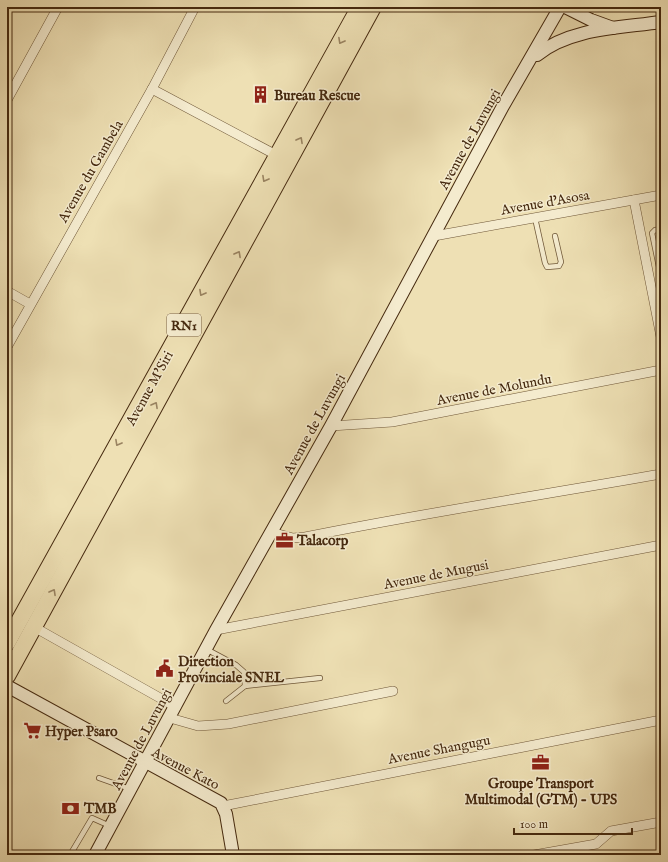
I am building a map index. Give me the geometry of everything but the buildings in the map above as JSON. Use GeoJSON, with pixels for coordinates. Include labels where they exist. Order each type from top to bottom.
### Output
{"type":"FeatureCollection","features":[{"type":"Feature","properties":{"kind":"highway","name":"Avenue M'Siri"},"geometry":{"type":"LineString","coordinates":[[7,643],[360,7]]}},
{"type":"Feature","properties":{"kind":"highway","name":"Avenue M'Siri"},"geometry":{"type":"LineString","coordinates":[[34,627],[373,7]]}},
{"type":"Feature","properties":{"kind":"highway","name":"RN1"},"geometry":{"type":"LineString","coordinates":[[7,676],[34,627]]}},
{"type":"Feature","properties":{"kind":"street"},"geometry":{"type":"LineString","coordinates":[[7,100],[58,7]]}},
{"type":"Feature","properties":{"kind":"street","name":"Avenue du Gambela"},"geometry":{"type":"LineString","coordinates":[[7,347],[152,89],[196,7]]}},
{"type":"Feature","properties":{"kind":"street","name":"Avenue de Luvungi"},"geometry":{"type":"LineString","coordinates":[[95,855],[176,707],[216,630],[331,426],[503,106],[532,60],[560,7]]}},
{"type":"Feature","properties":{"kind":"street"},"geometry":{"type":"LineString","coordinates":[[565,7],[591,20],[616,29]]}},
{"type":"Feature","properties":{"kind":"street"},"geometry":{"type":"LineString","coordinates":[[532,60],[558,41],[616,29],[661,22]]}},
{"type":"Feature","properties":{"kind":"street"},"geometry":{"type":"LineString","coordinates":[[152,89],[278,156]]}},
{"type":"Feature","properties":{"kind":"street","name":"Avenue d'Asosa"},"geometry":{"type":"LineString","coordinates":[[434,236],[661,195]]}},
{"type":"Feature","properties":{"kind":"street"},"geometry":{"type":"LineString","coordinates":[[634,200],[661,337]]}},
{"type":"Feature","properties":{"kind":"street"},"geometry":{"type":"LineString","coordinates":[[7,291],[30,304]]}},
{"type":"Feature","properties":{"kind":"street","name":"Avenue de Molundu"},"geometry":{"type":"LineString","coordinates":[[331,426],[392,422],[661,370]]}},
{"type":"Feature","properties":{"kind":"street"},"geometry":{"type":"LineString","coordinates":[[271,532],[293,538],[305,537],[390,520],[534,497],[661,474]]}},
{"type":"Feature","properties":{"kind":"street","name":"Avenue de Mugusi"},"geometry":{"type":"LineString","coordinates":[[216,630],[661,545]]}},
{"type":"Feature","properties":{"kind":"street"},"geometry":{"type":"LineString","coordinates":[[34,627],[176,707]]}},
{"type":"Feature","properties":{"kind":"street","name":"Avenue Kato"},"geometry":{"type":"LineString","coordinates":[[7,686],[223,806],[233,855]]}},
{"type":"Feature","properties":{"kind":"street"},"geometry":{"type":"LineString","coordinates":[[170,718],[198,726],[228,724],[393,691]]}},
{"type":"Feature","properties":{"kind":"street","name":"Avenue Shangugu"},"geometry":{"type":"LineString","coordinates":[[223,806],[661,720]]}},
{"type":"Feature","properties":{"kind":"street"},"geometry":{"type":"LineString","coordinates":[[534,855],[596,844],[611,832],[661,822]]}},
{"type":"Feature","properties":{"kind":"street"},"geometry":{"type":"LineString","coordinates":[[461,855],[469,855]]}},
{"type":"Feature","properties":{"kind":"lane"},"geometry":{"type":"LineString","coordinates":[[535,218],[547,267],[559,266],[561,262],[555,236]]}},
{"type":"Feature","properties":{"kind":"lane"},"geometry":{"type":"LineString","coordinates":[[661,229],[655,230],[652,233],[659,267],[661,268]]}},
{"type":"Feature","properties":{"kind":"lane"},"geometry":{"type":"LineString","coordinates":[[206,650],[239,667],[244,672],[245,686]]}},
{"type":"Feature","properties":{"kind":"lane"},"geometry":{"type":"LineString","coordinates":[[226,700],[245,686],[320,678]]}},
{"type":"Feature","properties":{"kind":"lane"},"geometry":{"type":"LineString","coordinates":[[99,778],[131,789]]}},
{"type":"Feature","properties":{"kind":"lane"},"geometry":{"type":"LineString","coordinates":[[70,855],[92,818],[110,826]]}},
{"type":"Feature","properties":{"kind":"place","name":"Bureau Rescue"},"geometry":{"type":"Point","coordinates":[261,95]}},
{"type":"Feature","properties":{"kind":"place","name":"Talacorp"},"geometry":{"type":"Point","coordinates":[284,540]}},
{"type":"Feature","properties":{"kind":"place","name":"Direction Provinciale SNEL"},"geometry":{"type":"Point","coordinates":[165,669]}},
{"type":"Feature","properties":{"kind":"place","name":"Hyper Psaro"},"geometry":{"type":"Point","coordinates":[32,731]}},
{"type":"Feature","properties":{"kind":"place","name":"Groupe Transport Multimodal (GTM) - UPS"},"geometry":{"type":"Point","coordinates":[541,763]}},
{"type":"Feature","properties":{"kind":"place","name":"TMB"},"geometry":{"type":"Point","coordinates":[71,808]}}]}
